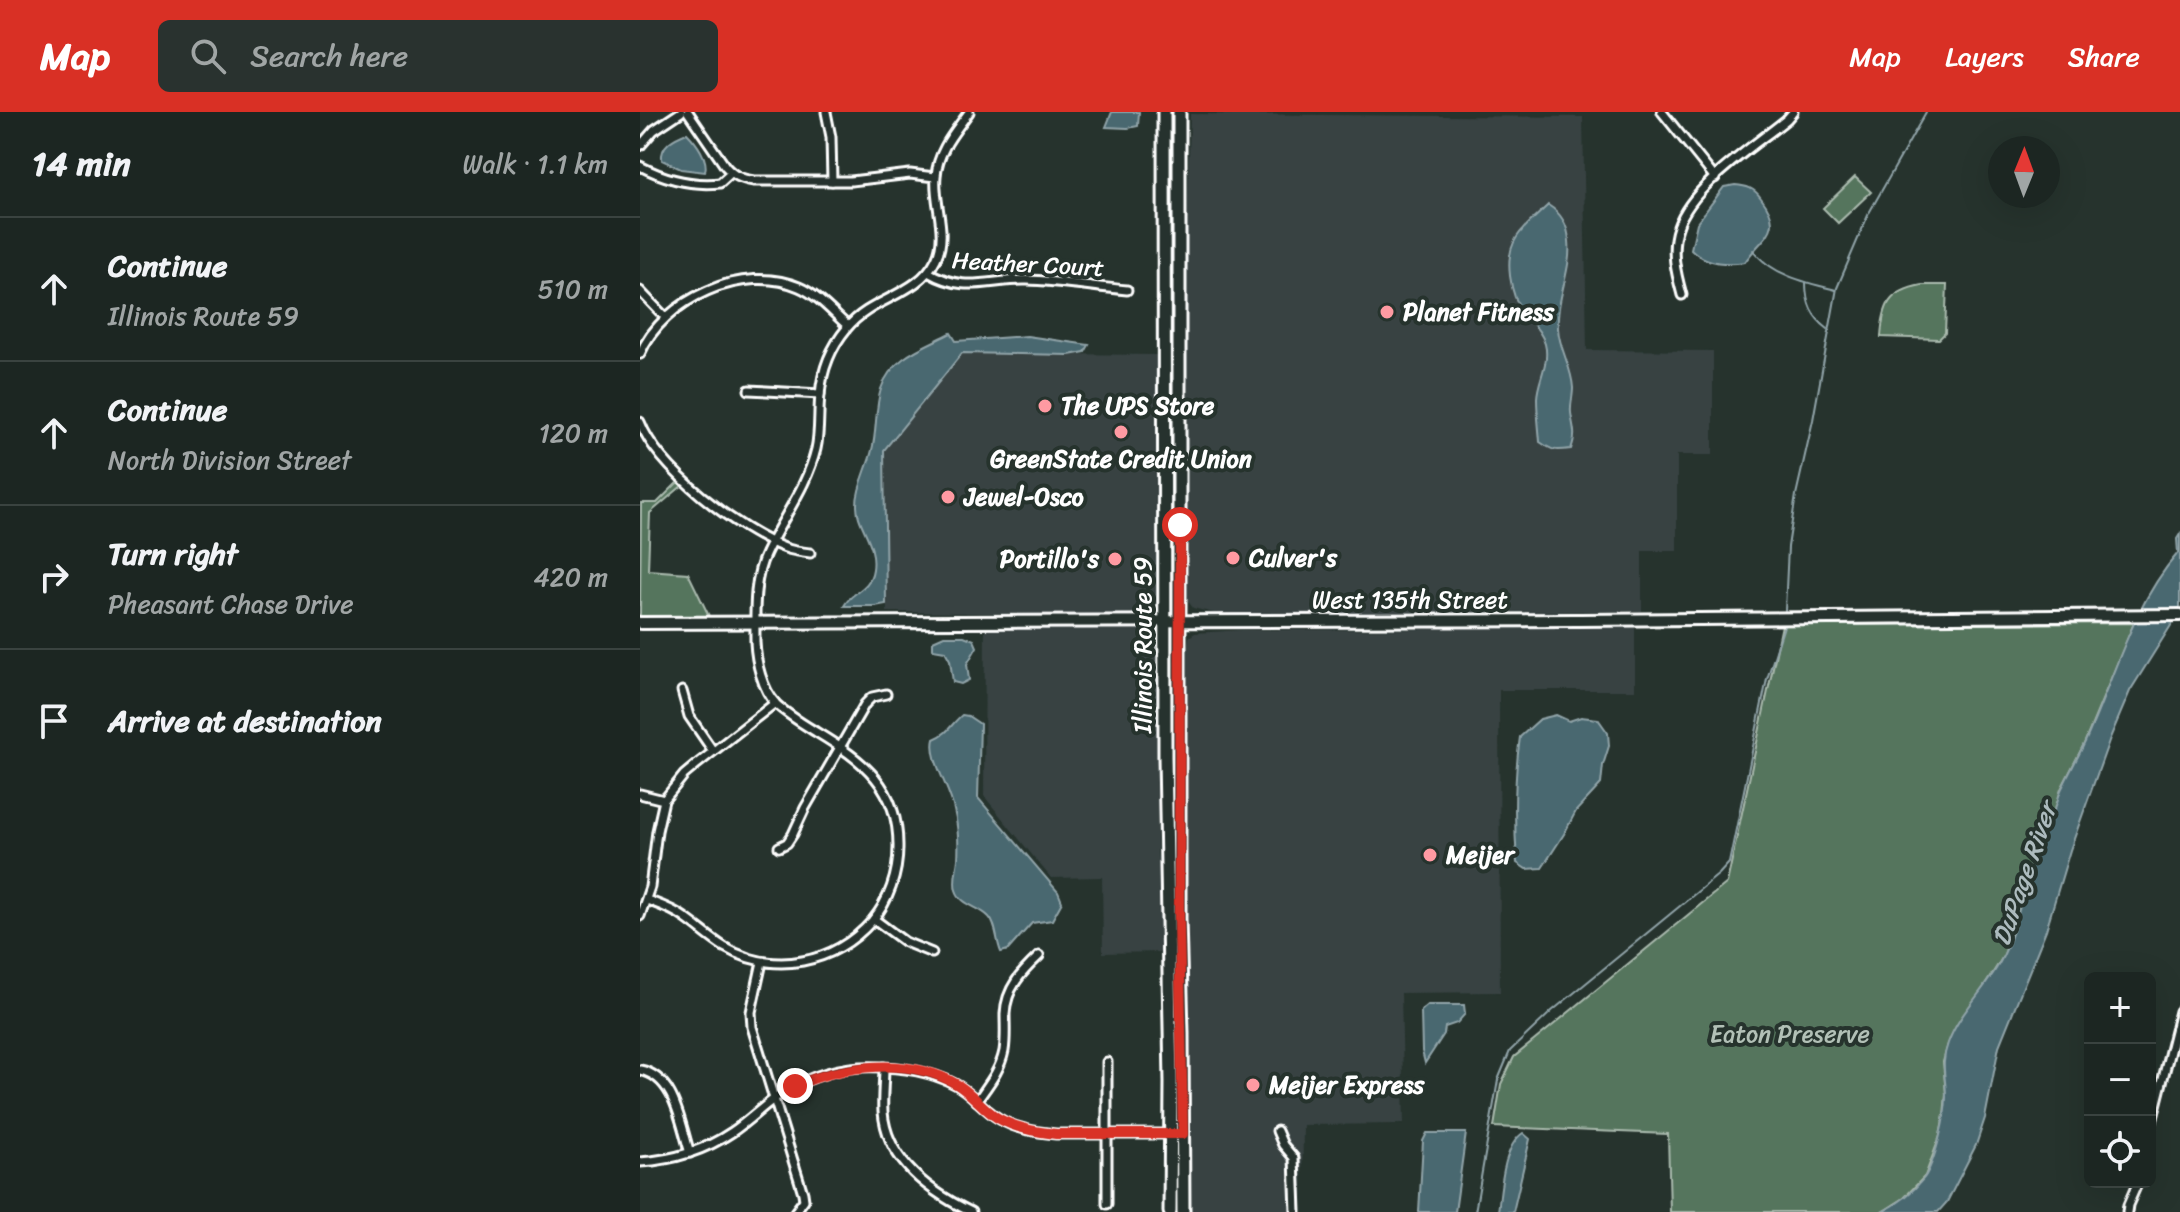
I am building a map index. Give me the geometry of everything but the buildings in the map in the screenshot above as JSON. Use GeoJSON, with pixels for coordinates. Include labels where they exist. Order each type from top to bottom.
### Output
{"type":"FeatureCollection","features":[{"type":"Feature","properties":{"kind":"main road","name":"Illinois Route 59"},"geometry":{"type":"LineString","coordinates":[[1164,112],[1166,866],[1170,1033],[1177,1134]]}},
{"type":"Feature","properties":{"kind":"main road","name":"Illinois Route 59"},"geometry":{"type":"LineString","coordinates":[[1177,1134],[1182,1021],[1179,888],[1179,112]]}},
{"type":"Feature","properties":{"kind":"main road"},"geometry":{"type":"LineString","coordinates":[[1164,178],[1180,184]]}},
{"type":"Feature","properties":{"kind":"main road"},"geometry":{"type":"LineString","coordinates":[[1166,866],[1179,888]]}},
{"type":"Feature","properties":{"kind":"main road"},"geometry":{"type":"LineString","coordinates":[[1170,1212],[1177,1134]]}},
{"type":"Feature","properties":{"kind":"main road"},"geometry":{"type":"LineString","coordinates":[[1177,1134],[1183,1212]]}},
{"type":"Feature","properties":{"kind":"street"},"geometry":{"type":"LineString","coordinates":[[640,146],[654,130],[681,112]]}},
{"type":"Feature","properties":{"kind":"street"},"geometry":{"type":"LineString","coordinates":[[688,112],[731,173],[740,179],[864,181],[910,174],[935,177]]}},
{"type":"Feature","properties":{"kind":"street"},"geometry":{"type":"LineString","coordinates":[[826,112],[831,137],[832,181]]}},
{"type":"Feature","properties":{"kind":"street"},"geometry":{"type":"LineString","coordinates":[[647,900],[683,916],[725,948],[762,962],[793,963],[829,954],[858,935],[874,919],[886,900],[898,861],[896,821],[889,800],[865,765],[775,703],[766,688],[756,652],[757,588],[760,569],[817,447],[823,373],[831,353],[848,326],[867,309],[917,283],[938,256],[941,223],[935,177],[946,143],[969,112]]}},
{"type":"Feature","properties":{"kind":"street"},"geometry":{"type":"LineString","coordinates":[[1662,112],[1715,178]]}},
{"type":"Feature","properties":{"kind":"street"},"geometry":{"type":"LineString","coordinates":[[1682,295],[1674,260],[1677,229],[1685,211],[1715,178],[1793,112]]}},
{"type":"Feature","properties":{"kind":"street"},"geometry":{"type":"LineString","coordinates":[[640,166],[671,180],[694,184],[720,183],[731,173]]}},
{"type":"Feature","properties":{"kind":"street","name":"Heather Court"},"geometry":{"type":"LineString","coordinates":[[928,272],[964,285],[1028,280],[1127,290]]}},
{"type":"Feature","properties":{"kind":"street"},"geometry":{"type":"LineString","coordinates":[[640,354],[665,317],[686,302],[723,285],[769,281],[788,283],[815,296],[848,326]]}},
{"type":"Feature","properties":{"kind":"street"},"geometry":{"type":"LineString","coordinates":[[640,291],[665,317]]}},
{"type":"Feature","properties":{"kind":"street"},"geometry":{"type":"LineString","coordinates":[[749,390],[820,394]]}},
{"type":"Feature","properties":{"kind":"street"},"geometry":{"type":"LineString","coordinates":[[640,422],[656,449],[689,486],[772,542],[787,549],[810,553]]}},
{"type":"Feature","properties":{"kind":"street","name":"West 135th Street"},"geometry":{"type":"LineString","coordinates":[[640,623],[2180,615]]}},
{"type":"Feature","properties":{"kind":"street"},"geometry":{"type":"LineString","coordinates":[[682,691],[689,716],[713,751]]}},
{"type":"Feature","properties":{"kind":"street"},"geometry":{"type":"LineString","coordinates":[[779,847],[787,843],[793,834],[865,704],[872,697],[886,694]]}},
{"type":"Feature","properties":{"kind":"street"},"geometry":{"type":"LineString","coordinates":[[640,916],[647,900],[664,800],[684,775],[775,703]]}},
{"type":"Feature","properties":{"kind":"street"},"geometry":{"type":"LineString","coordinates":[[640,794],[664,800]]}},
{"type":"Feature","properties":{"kind":"street"},"geometry":{"type":"LineString","coordinates":[[874,919],[905,942],[932,953]]}},
{"type":"Feature","properties":{"kind":"street"},"geometry":{"type":"LineString","coordinates":[[977,1101],[994,1077],[1004,1053],[1005,1009],[1009,992],[1020,975],[1039,956]]}},
{"type":"Feature","properties":{"kind":"street"},"geometry":{"type":"LineString","coordinates":[[762,962],[751,1012],[752,1027],[804,1200],[795,1212]]}},
{"type":"Feature","properties":{"kind":"street"},"geometry":{"type":"LineString","coordinates":[[2154,1116],[2180,1011]]}},
{"type":"Feature","properties":{"kind":"street"},"geometry":{"type":"LineString","coordinates":[[1107,1062],[1107,1204]]}},
{"type":"Feature","properties":{"kind":"street"},"geometry":{"type":"LineString","coordinates":[[640,1162],[661,1161],[690,1153],[731,1133],[795,1086],[836,1071],[858,1067],[909,1069],[932,1074],[957,1085],[997,1118],[1019,1127],[1056,1134],[1177,1134]]}},
{"type":"Feature","properties":{"kind":"street"},"geometry":{"type":"LineString","coordinates":[[884,1067],[883,1112],[893,1148],[924,1183],[971,1212]]}},
{"type":"Feature","properties":{"kind":"street"},"geometry":{"type":"LineString","coordinates":[[640,1070],[660,1079],[670,1091],[690,1153]]}},
{"type":"Feature","properties":{"kind":"street"},"geometry":{"type":"LineString","coordinates":[[1277,1131],[1294,1158],[1296,1212]]}},
{"type":"Feature","properties":{"kind":"street"},"geometry":{"type":"LineString","coordinates":[[2127,1212],[2135,1188]]}},
{"type":"Feature","properties":{"kind":"shaded area"},"geometry":{"type":"Polygon","coordinates":[[[1190,114],[1583,117],[1587,350],[1713,351],[1713,455],[1677,455],[1677,551],[1642,551],[1642,611],[1218,614],[1193,608],[1188,601],[1185,583],[1188,392],[1184,357],[1190,114]]]}},
{"type":"Feature","properties":{"kind":"shaded area"},"geometry":{"type":"Polygon","coordinates":[[[962,353],[1157,355],[1160,391],[1156,466],[1160,493],[1160,575],[1159,594],[1152,608],[1129,615],[887,612],[884,450],[962,353]]]}},
{"type":"Feature","properties":{"kind":"shaded area"},"geometry":{"type":"Polygon","coordinates":[[[1461,624],[1635,624],[1635,690],[1499,690],[1500,992],[1401,993],[1404,1124],[1303,1125],[1302,1212],[1187,1212],[1190,1109],[1183,915],[1188,846],[1184,764],[1185,660],[1189,637],[1195,633],[1241,630],[1425,629],[1461,624]]]}},
{"type":"Feature","properties":{"kind":"shaded area"},"geometry":{"type":"Polygon","coordinates":[[[985,627],[1160,628],[1157,853],[1162,886],[1163,952],[1103,953],[1102,877],[1051,878],[984,796],[985,627]]]}},
{"type":"Feature","properties":{"kind":"green space"},"geometry":{"type":"Polygon","coordinates":[[[1855,177],[1871,192],[1838,223],[1823,208],[1855,177]]]}},
{"type":"Feature","properties":{"kind":"green space"},"geometry":{"type":"Polygon","coordinates":[[[1171,196],[1176,336],[1174,360],[1168,244],[1171,196]]]}},
{"type":"Feature","properties":{"kind":"green space"},"geometry":{"type":"Polygon","coordinates":[[[1922,285],[1947,285],[1945,333],[1939,339],[1881,337],[1883,317],[1890,302],[1902,291],[1922,285]]]}},
{"type":"Feature","properties":{"kind":"green space"},"geometry":{"type":"Polygon","coordinates":[[[679,481],[683,485],[650,513],[648,570],[688,573],[709,616],[640,616],[641,503],[657,503],[679,481]]]}},
{"type":"Feature","properties":{"kind":"green space","name":"Eaton Preserve"},"geometry":{"type":"Polygon","coordinates":[[[2134,623],[2084,744],[2061,789],[2057,805],[2038,837],[2004,955],[1948,1044],[1943,1062],[1946,1094],[1940,1136],[1925,1176],[1904,1198],[1882,1212],[1670,1212],[1668,1134],[1494,1127],[1501,1084],[1514,1057],[1727,883],[1782,625],[2134,623]]]}},
{"type":"Feature","properties":{"kind":"water"},"geometry":{"type":"Polygon","coordinates":[[[1112,112],[1139,112],[1138,126],[1106,127],[1112,112]]]}},
{"type":"Feature","properties":{"kind":"water"},"geometry":{"type":"Polygon","coordinates":[[[687,133],[703,156],[705,172],[681,169],[662,160],[666,146],[687,133]]]}},
{"type":"Feature","properties":{"kind":"water"},"geometry":{"type":"Polygon","coordinates":[[[1735,185],[1750,188],[1758,195],[1768,209],[1772,226],[1745,262],[1709,260],[1691,249],[1697,223],[1724,187],[1735,185]]]}},
{"type":"Feature","properties":{"kind":"water"},"geometry":{"type":"Polygon","coordinates":[[[1548,205],[1563,220],[1569,241],[1558,328],[1572,380],[1574,435],[1571,449],[1561,450],[1551,449],[1540,442],[1537,398],[1546,358],[1545,344],[1519,306],[1509,265],[1517,237],[1548,205]]]}},
{"type":"Feature","properties":{"kind":"water"},"geometry":{"type":"Polygon","coordinates":[[[951,333],[956,341],[1027,336],[1089,345],[1085,352],[1069,355],[962,353],[884,450],[886,604],[844,606],[868,582],[873,569],[872,550],[857,504],[874,443],[881,389],[900,361],[951,333]]]}},
{"type":"Feature","properties":{"kind":"water"},"geometry":{"type":"Polygon","coordinates":[[[2180,534],[2180,611],[2130,691],[2110,738],[2070,850],[2046,930],[1999,1046],[1985,1118],[1976,1145],[1947,1202],[1938,1212],[1882,1212],[1910,1193],[1928,1171],[1944,1115],[1944,1064],[1948,1043],[2003,956],[2014,928],[2039,836],[2085,742],[2136,620],[2148,596],[2178,553],[2177,539],[2180,534]]]}},
{"type":"Feature","properties":{"kind":"water"},"geometry":{"type":"Polygon","coordinates":[[[944,636],[964,636],[974,640],[977,647],[967,664],[969,680],[961,684],[953,682],[950,660],[945,651],[933,649],[933,641],[944,636]]]}},
{"type":"Feature","properties":{"kind":"water"},"geometry":{"type":"Polygon","coordinates":[[[962,715],[980,724],[978,798],[1058,892],[1062,902],[1052,920],[1032,923],[1008,950],[1001,952],[992,920],[966,903],[955,886],[958,834],[952,801],[933,747],[934,739],[962,715]]]}},
{"type":"Feature","properties":{"kind":"water"},"geometry":{"type":"Polygon","coordinates":[[[1556,715],[1569,721],[1581,717],[1598,719],[1608,733],[1609,746],[1601,784],[1576,811],[1542,868],[1526,869],[1517,863],[1516,847],[1520,737],[1540,719],[1556,715]]]}},
{"type":"Feature","properties":{"kind":"water"},"geometry":{"type":"Polygon","coordinates":[[[1428,1005],[1464,1005],[1465,1014],[1457,1023],[1445,1027],[1444,1034],[1425,1063],[1421,1011],[1428,1005]]]}},
{"type":"Feature","properties":{"kind":"water"},"geometry":{"type":"Polygon","coordinates":[[[1427,1133],[1466,1133],[1455,1212],[1419,1212],[1423,1141],[1427,1133]]]}},
{"type":"Feature","properties":{"kind":"water"},"geometry":{"type":"Polygon","coordinates":[[[1523,1133],[1530,1139],[1513,1212],[1498,1212],[1507,1158],[1516,1139],[1523,1133]]]}},
{"type":"Feature","properties":{"kind":"waterway"},"geometry":{"type":"LineString","coordinates":[[1785,610],[1788,547],[1796,495],[1837,288],[1869,213],[1926,112]]}},
{"type":"Feature","properties":{"kind":"waterway"},"geometry":{"type":"LineString","coordinates":[[1753,250],[1780,272],[1836,290]]}},
{"type":"Feature","properties":{"kind":"waterway"},"geometry":{"type":"LineString","coordinates":[[1806,283],[1811,309],[1828,329]]}},
{"type":"Feature","properties":{"kind":"waterway"},"geometry":{"type":"LineString","coordinates":[[1475,1212],[1498,1080],[1510,1051],[1552,1011],[1729,863],[1767,679],[1784,626]]}},
{"type":"Feature","properties":{"kind":"place","name":"Planet Fitness"},"geometry":{"type":"Point","coordinates":[1387,312]}},
{"type":"Feature","properties":{"kind":"place","name":"The UPS Store"},"geometry":{"type":"Point","coordinates":[1045,406]}},
{"type":"Feature","properties":{"kind":"place","name":"GreenState Credit Union"},"geometry":{"type":"Point","coordinates":[1121,432]}},
{"type":"Feature","properties":{"kind":"place","name":"Jewel-Osco"},"geometry":{"type":"Point","coordinates":[948,497]}},
{"type":"Feature","properties":{"kind":"place","name":"Culver's"},"geometry":{"type":"Point","coordinates":[1233,558]}},
{"type":"Feature","properties":{"kind":"place","name":"Portillo's"},"geometry":{"type":"Point","coordinates":[1115,559]}},
{"type":"Feature","properties":{"kind":"place","name":"Meijer"},"geometry":{"type":"Point","coordinates":[1430,855]}},
{"type":"Feature","properties":{"kind":"place","name":"Meijer Express"},"geometry":{"type":"Point","coordinates":[1253,1085]}},
{"type":"Feature","properties":{"kind":"route"},"geometry":{"type":"LineString","coordinates":[[795,1086],[816,1077],[858,1067],[909,1069],[932,1074],[957,1085],[997,1118],[1039,1132],[1183,1134],[1179,953],[1180,525]]}},
{"type":"Feature","properties":{"kind":"water label","name":"DuPage River"},"geometry":{"type":"Point","coordinates":[2024,874]}}]}
